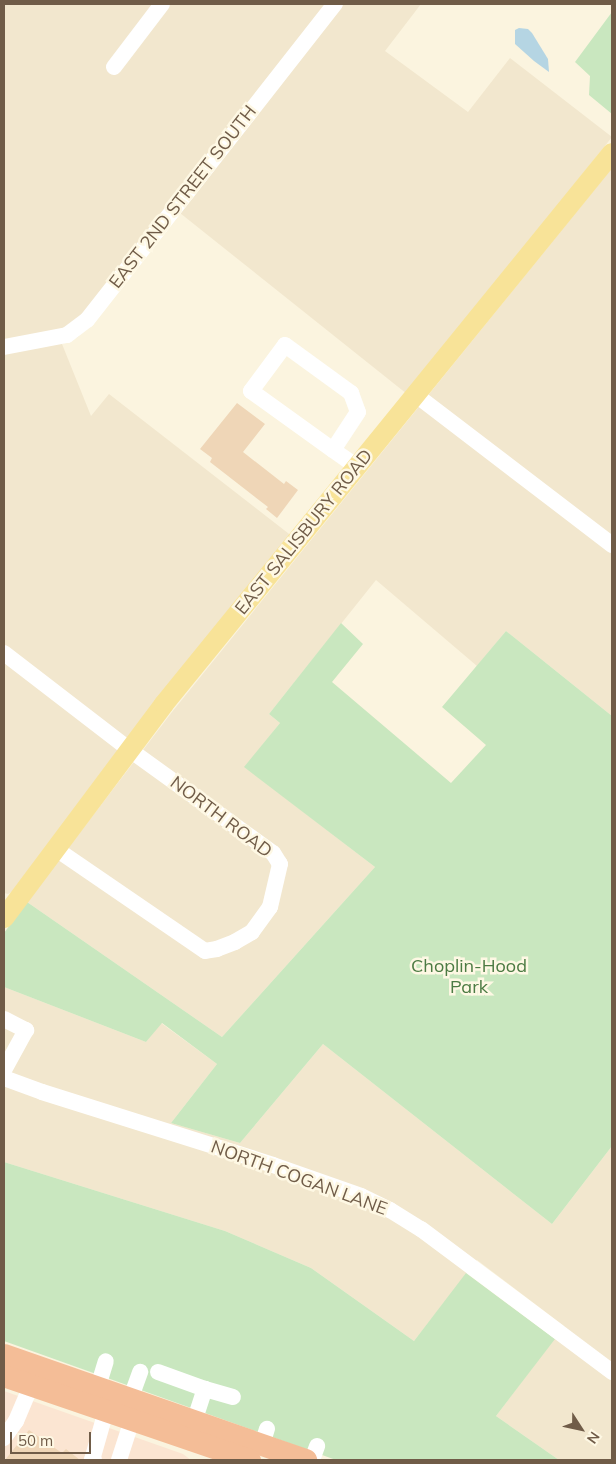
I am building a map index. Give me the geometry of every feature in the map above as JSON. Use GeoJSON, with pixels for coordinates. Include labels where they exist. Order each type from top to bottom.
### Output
{"type":"FeatureCollection","features":[{"type":"Feature","properties":{"kind":"highway"},"geometry":{"type":"LineString","coordinates":[[4,1356],[97,1390],[212,1454],[259,1445]]}},
{"type":"Feature","properties":{"kind":"highway"},"geometry":{"type":"LineString","coordinates":[[4,1376],[106,1411],[131,1410],[194,1422],[259,1445],[312,1456]]}},
{"type":"Feature","properties":{"kind":"main road","name":"EAST SALISBURY ROAD"},"geometry":{"type":"LineString","coordinates":[[6,910],[56,849],[170,696],[612,153]]}},
{"type":"Feature","properties":{"kind":"street"},"geometry":{"type":"LineString","coordinates":[[114,67],[162,4]]}},
{"type":"Feature","properties":{"kind":"street","name":"EAST 2ND STREET SOUTH"},"geometry":{"type":"LineString","coordinates":[[4,347],[67,335],[87,320],[335,4]]}},
{"type":"Feature","properties":{"kind":"street"},"geometry":{"type":"LineString","coordinates":[[333,450],[358,412],[351,393],[285,345],[251,391],[333,450],[357,467]]}},
{"type":"Feature","properties":{"kind":"street"},"geometry":{"type":"LineString","coordinates":[[416,395],[612,545]]}},
{"type":"Feature","properties":{"kind":"street"},"geometry":{"type":"LineString","coordinates":[[4,652],[130,750]]}},
{"type":"Feature","properties":{"kind":"street","name":"NORTH ROAD"},"geometry":{"type":"LineString","coordinates":[[56,849],[205,951],[226,946],[252,932],[270,907],[280,864],[273,854],[130,750]]}},
{"type":"Feature","properties":{"kind":"street"},"geometry":{"type":"LineString","coordinates":[[4,1019],[26,1030],[4,1070]]}},
{"type":"Feature","properties":{"kind":"street","name":"NORTH COGAN LANE"},"geometry":{"type":"LineString","coordinates":[[4,1078],[42,1092],[273,1165],[361,1196],[390,1210],[421,1229],[612,1372]]}},
{"type":"Feature","properties":{"kind":"street"},"geometry":{"type":"LineString","coordinates":[[97,1390],[106,1361]]}},
{"type":"Feature","properties":{"kind":"street"},"geometry":{"type":"LineString","coordinates":[[119,1460],[140,1372]]}},
{"type":"Feature","properties":{"kind":"street"},"geometry":{"type":"LineString","coordinates":[[158,1372],[233,1397]]}},
{"type":"Feature","properties":{"kind":"street"},"geometry":{"type":"LineString","coordinates":[[4,1438],[16,1421],[31,1385]]}},
{"type":"Feature","properties":{"kind":"street"},"geometry":{"type":"LineString","coordinates":[[194,1422],[205,1389]]}},
{"type":"Feature","properties":{"kind":"street"},"geometry":{"type":"LineString","coordinates":[[92,1460],[106,1411]]}},
{"type":"Feature","properties":{"kind":"shaded area"},"geometry":{"type":"Polygon","coordinates":[[[4,4],[421,4],[385,51],[468,112],[510,58],[612,137],[407,394],[180,213],[78,337],[62,344],[91,416],[109,394],[293,537],[12,892],[8,894],[4,893],[4,4]]]}},
{"type":"Feature","properties":{"kind":"shaded area"},"geometry":{"type":"Polygon","coordinates":[[[612,168],[612,716],[506,631],[477,666],[376,580],[269,714],[280,723],[245,767],[375,867],[222,1037],[27,902],[172,712],[612,168]]]}},
{"type":"Feature","properties":{"kind":"shaded area"},"geometry":{"type":"Polygon","coordinates":[[[4,987],[146,1042],[161,1023],[217,1064],[171,1123],[240,1143],[323,1044],[552,1224],[612,1146],[612,1460],[559,1460],[496,1416],[564,1326],[477,1260],[414,1341],[311,1268],[225,1231],[4,1162],[4,987]]]}},
{"type":"Feature","properties":{"kind":"shaded area"},"geometry":{"type":"Polygon","coordinates":[[[4,1391],[183,1454],[191,1460],[4,1460],[4,1391]]]}},
{"type":"Feature","properties":{"kind":"green space"},"geometry":{"type":"Polygon","coordinates":[[[612,12],[612,114],[589,95],[590,76],[575,62],[612,12]]]}},
{"type":"Feature","properties":{"kind":"green space","name":"Choplin-Hood Park"},"geometry":{"type":"Polygon","coordinates":[[[341,623],[363,644],[332,682],[451,783],[486,745],[442,707],[506,631],[612,716],[612,1146],[552,1224],[323,1044],[240,1143],[171,1123],[217,1064],[162,1023],[146,1042],[4,987],[4,933],[27,902],[222,1037],[375,867],[244,767],[280,723],[269,714],[341,623]]]}},
{"type":"Feature","properties":{"kind":"green space"},"geometry":{"type":"Polygon","coordinates":[[[4,1162],[225,1231],[311,1268],[414,1341],[466,1273],[555,1339],[496,1416],[559,1460],[336,1460],[4,1341],[4,1162]]]}},
{"type":"Feature","properties":{"kind":"water"},"geometry":{"type":"Polygon","coordinates":[[[519,28],[528,29],[532,33],[548,59],[549,72],[515,44],[515,30],[519,28]]]}},
{"type":"Feature","properties":{"kind":"building"},"geometry":{"type":"Polygon","coordinates":[[[237,403],[265,424],[243,452],[284,484],[286,481],[298,490],[277,518],[266,509],[268,507],[210,462],[212,458],[200,449],[237,403]]]}},
{"type":"Feature","properties":{"kind":"building"},"geometry":{"type":"Polygon","coordinates":[[[29,1430],[62,1453],[66,1449],[80,1460],[5,1460],[29,1430]]]}}]}
